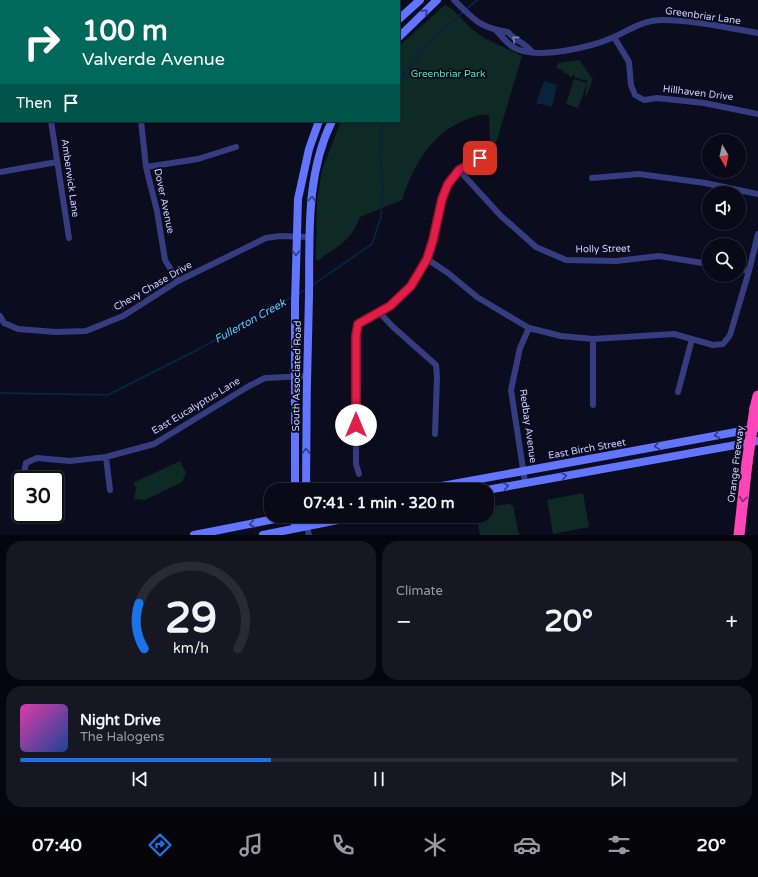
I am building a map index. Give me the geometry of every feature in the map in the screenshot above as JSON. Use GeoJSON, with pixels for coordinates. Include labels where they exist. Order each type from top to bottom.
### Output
{"type":"FeatureCollection","features":[{"type":"Feature","properties":{"kind":"highway","name":"Orange Freeway"},"geometry":{"type":"LineString","coordinates":[[740,535],[747,463],[758,396]]}},
{"type":"Feature","properties":{"kind":"street"},"geometry":{"type":"LineString","coordinates":[[400,18],[420,0]]}},
{"type":"Feature","properties":{"kind":"street"},"geometry":{"type":"LineString","coordinates":[[400,36],[437,0]]}},
{"type":"Feature","properties":{"kind":"street","name":"Greenbriar Lane"},"geometry":{"type":"LineString","coordinates":[[454,0],[472,19],[496,30],[508,32],[514,40],[528,46],[532,52],[556,52],[588,46],[614,37],[636,25],[661,20],[758,33]]}},
{"type":"Feature","properties":{"kind":"street","name":"Hillhaven Drive"},"geometry":{"type":"LineString","coordinates":[[614,37],[629,62],[631,85],[635,95],[644,100],[657,98],[704,103],[758,114]]}},
{"type":"Feature","properties":{"kind":"street","name":"Amberwick Lane"},"geometry":{"type":"LineString","coordinates":[[52,122],[69,238]]}},
{"type":"Feature","properties":{"kind":"street","name":"Dover Avenue"},"geometry":{"type":"LineString","coordinates":[[141,122],[146,167],[157,211],[165,260],[178,281]]}},
{"type":"Feature","properties":{"kind":"street","name":"South Associated Road"},"geometry":{"type":"LineString","coordinates":[[295,483],[295,270],[298,199],[308,149],[319,122]]}},
{"type":"Feature","properties":{"kind":"street","name":"South Associated Road"},"geometry":{"type":"LineString","coordinates":[[306,483],[309,237],[314,173],[325,136],[332,122]]}},
{"type":"Feature","properties":{"kind":"street"},"geometry":{"type":"LineString","coordinates":[[146,167],[198,159],[236,147]]}},
{"type":"Feature","properties":{"kind":"street"},"geometry":{"type":"LineString","coordinates":[[359,474],[356,464],[356,332],[358,324],[380,313],[404,294],[418,276],[427,259],[433,240],[442,199],[452,178],[459,170],[488,154]]}},
{"type":"Feature","properties":{"kind":"street"},"geometry":{"type":"LineString","coordinates":[[0,172],[57,162]]}},
{"type":"Feature","properties":{"kind":"street","name":"Holly Street"},"geometry":{"type":"LineString","coordinates":[[459,170],[500,216],[536,247],[566,260],[616,261],[658,256],[702,263]]}},
{"type":"Feature","properties":{"kind":"street"},"geometry":{"type":"LineString","coordinates":[[592,178],[639,174],[705,183],[758,194]]}},
{"type":"Feature","properties":{"kind":"street"},"geometry":{"type":"LineString","coordinates":[[427,259],[476,297],[529,328],[561,336],[593,339],[674,334],[713,344],[723,344],[730,335],[750,271],[758,234]]}},
{"type":"Feature","properties":{"kind":"street","name":"Chevy Chase Drive"},"geometry":{"type":"LineString","coordinates":[[0,316],[4,323],[18,329],[56,332],[86,331],[124,316],[178,281],[266,238],[296,236],[309,237]]}},
{"type":"Feature","properties":{"kind":"street"},"geometry":{"type":"LineString","coordinates":[[746,271],[750,271]]}},
{"type":"Feature","properties":{"kind":"street"},"geometry":{"type":"LineString","coordinates":[[380,313],[391,326],[436,365],[435,434]]}},
{"type":"Feature","properties":{"kind":"street","name":"Redbay Avenue"},"geometry":{"type":"LineString","coordinates":[[525,482],[511,390],[520,348],[529,328]]}},
{"type":"Feature","properties":{"kind":"street"},"geometry":{"type":"LineString","coordinates":[[593,339],[593,406]]}},
{"type":"Feature","properties":{"kind":"street"},"geometry":{"type":"LineString","coordinates":[[678,392],[692,339]]}},
{"type":"Feature","properties":{"kind":"street","name":"East Eucalyptus Lane"},"geometry":{"type":"LineString","coordinates":[[24,471],[26,463],[37,458],[70,461],[106,457],[154,444],[249,386],[265,378],[307,376]]}},
{"type":"Feature","properties":{"kind":"street","name":"East Birch Street"},"geometry":{"type":"LineString","coordinates":[[456,483],[758,428]]}},
{"type":"Feature","properties":{"kind":"street"},"geometry":{"type":"LineString","coordinates":[[494,489],[758,441]]}},
{"type":"Feature","properties":{"kind":"street"},"geometry":{"type":"LineString","coordinates":[[106,457],[110,490]]}},
{"type":"Feature","properties":{"kind":"street"},"geometry":{"type":"LineString","coordinates":[[194,535],[264,521]]}},
{"type":"Feature","properties":{"kind":"street"},"geometry":{"type":"LineString","coordinates":[[307,523],[309,535]]}},
{"type":"Feature","properties":{"kind":"street"},"geometry":{"type":"LineString","coordinates":[[263,535],[295,532],[307,526],[322,523]]}},
{"type":"Feature","properties":{"kind":"green space","name":"Greenbriar Park"},"geometry":{"type":"Polygon","coordinates":[[[445,5],[452,9],[472,29],[484,38],[522,56],[496,143],[490,141],[489,115],[476,116],[468,119],[444,132],[434,141],[418,162],[402,200],[360,217],[346,240],[323,256],[323,258],[316,261],[317,201],[322,170],[341,122],[400,122],[400,45],[445,5]]]}},
{"type":"Feature","properties":{"kind":"green space"},"geometry":{"type":"Polygon","coordinates":[[[579,60],[593,79],[586,97],[587,81],[574,77],[575,75],[573,74],[572,77],[569,76],[568,74],[564,73],[563,70],[556,68],[558,63],[579,60]]]}},
{"type":"Feature","properties":{"kind":"green space"},"geometry":{"type":"Polygon","coordinates":[[[574,79],[587,83],[578,108],[566,104],[574,79]]]}},
{"type":"Feature","properties":{"kind":"green space"},"geometry":{"type":"Polygon","coordinates":[[[180,461],[186,473],[182,482],[145,500],[134,499],[136,488],[133,483],[180,461]]]}},
{"type":"Feature","properties":{"kind":"green space"},"geometry":{"type":"Polygon","coordinates":[[[583,493],[589,527],[553,534],[547,500],[583,493]]]}},
{"type":"Feature","properties":{"kind":"green space"},"geometry":{"type":"Polygon","coordinates":[[[509,504],[513,506],[519,535],[480,535],[478,523],[494,523],[494,506],[509,504]]]}},
{"type":"Feature","properties":{"kind":"water"},"geometry":{"type":"Polygon","coordinates":[[[544,81],[557,85],[552,107],[536,103],[544,81]]]}},
{"type":"Feature","properties":{"kind":"waterway","name":"Fullerton Creek"},"geometry":{"type":"LineString","coordinates":[[400,79],[434,37],[477,0]]}},
{"type":"Feature","properties":{"kind":"waterway","name":"Fullerton Creek"},"geometry":{"type":"LineString","coordinates":[[311,286],[372,244],[381,217],[383,191],[381,165],[382,122]]}},
{"type":"Feature","properties":{"kind":"waterway","name":"Fullerton Creek"},"geometry":{"type":"LineString","coordinates":[[298,294],[306,289]]}},
{"type":"Feature","properties":{"kind":"waterway","name":"Fullerton Creek"},"geometry":{"type":"LineString","coordinates":[[0,393],[108,395],[199,349],[292,297]]}},
{"type":"Feature","properties":{"kind":"route"},"geometry":{"type":"LineString","coordinates":[[356,425],[356,328],[361,322],[380,313],[390,306],[411,286],[427,259],[433,240],[439,208],[448,184],[459,170],[480,158]]}}]}
